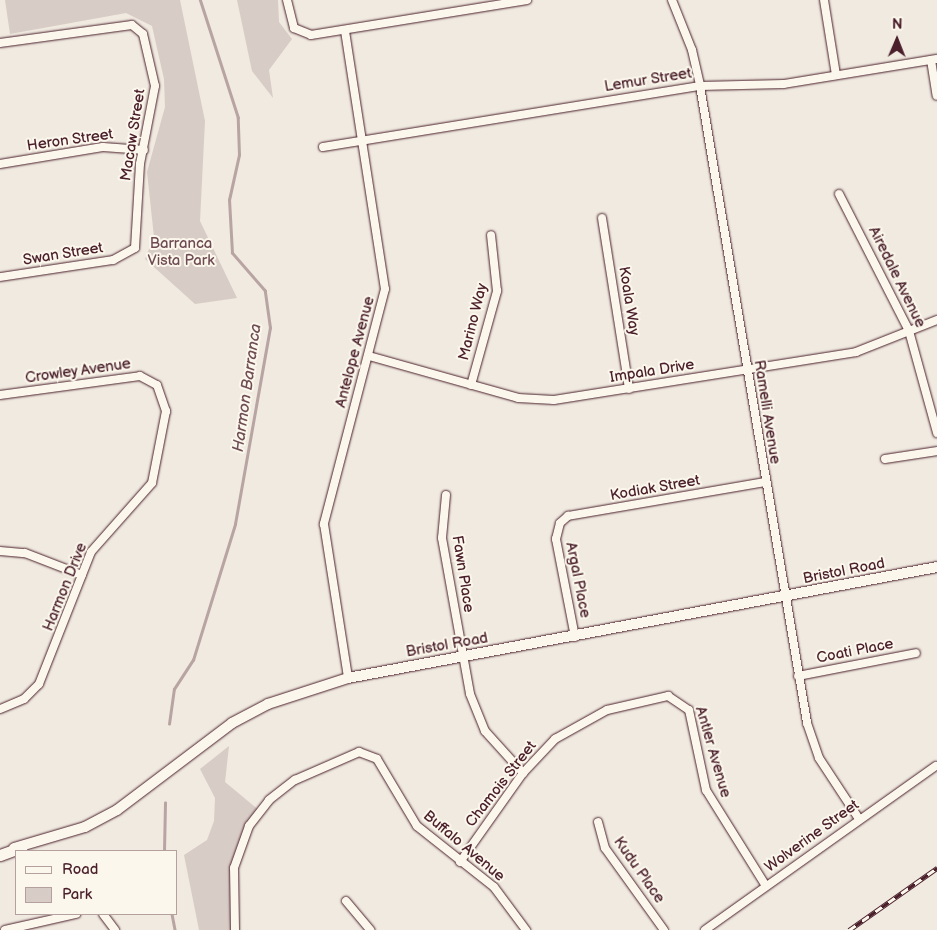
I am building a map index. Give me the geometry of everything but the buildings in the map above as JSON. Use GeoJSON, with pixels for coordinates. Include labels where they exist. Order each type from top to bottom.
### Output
{"type":"FeatureCollection","features":[{"type":"Feature","properties":{"kind":"main road"},"geometry":{"type":"LineString","coordinates":[[0,855],[22,847]]}},
{"type":"Feature","properties":{"kind":"street"},"geometry":{"type":"LineString","coordinates":[[287,0],[294,28],[311,35],[527,0]]}},
{"type":"Feature","properties":{"kind":"street","name":"Ramelli Avenue"},"geometry":{"type":"LineString","coordinates":[[672,0],[692,50],[700,86],[783,598],[798,676],[815,748],[859,819]]}},
{"type":"Feature","properties":{"kind":"street"},"geometry":{"type":"LineString","coordinates":[[824,0],[836,76]]}},
{"type":"Feature","properties":{"kind":"street","name":"Macaw Street"},"geometry":{"type":"LineString","coordinates":[[0,43],[132,25],[143,34],[154,70],[153,115],[144,150],[138,238],[129,254]]}},
{"type":"Feature","properties":{"kind":"street","name":"Antelope Avenue"},"geometry":{"type":"LineString","coordinates":[[345,31],[364,142],[385,289],[324,524],[348,678]]}},
{"type":"Feature","properties":{"kind":"street"},"geometry":{"type":"LineString","coordinates":[[934,60],[937,96]]}},
{"type":"Feature","properties":{"kind":"street","name":"Lemur Street"},"geometry":{"type":"LineString","coordinates":[[323,147],[364,142],[700,86],[784,84],[934,60]]}},
{"type":"Feature","properties":{"kind":"street","name":"Heron Street"},"geometry":{"type":"LineString","coordinates":[[0,164],[103,147],[144,150]]}},
{"type":"Feature","properties":{"kind":"street","name":"Airedale Avenue"},"geometry":{"type":"LineString","coordinates":[[839,194],[909,332],[937,433]]}},
{"type":"Feature","properties":{"kind":"street","name":"Koala Way"},"geometry":{"type":"LineString","coordinates":[[602,218],[629,389]]}},
{"type":"Feature","properties":{"kind":"street","name":"Marino Way"},"geometry":{"type":"LineString","coordinates":[[471,385],[497,291],[491,235]]}},
{"type":"Feature","properties":{"kind":"street","name":"Swan Street"},"geometry":{"type":"LineString","coordinates":[[0,277],[129,254]]}},
{"type":"Feature","properties":{"kind":"street","name":"Impala Drive"},"geometry":{"type":"LineString","coordinates":[[369,356],[536,401],[629,389],[856,352],[937,320]]}},
{"type":"Feature","properties":{"kind":"street","name":"Crowley Avenue"},"geometry":{"type":"LineString","coordinates":[[0,396],[130,376],[157,385]]}},
{"type":"Feature","properties":{"kind":"street","name":"Harmon Drive"},"geometry":{"type":"LineString","coordinates":[[0,709],[24,699],[44,677],[82,575],[96,545],[145,493],[157,472],[166,411],[157,385]]}},
{"type":"Feature","properties":{"kind":"street"},"geometry":{"type":"LineString","coordinates":[[885,460],[937,451]]}},
{"type":"Feature","properties":{"kind":"street","name":"Kodiak Street"},"geometry":{"type":"LineString","coordinates":[[558,528],[573,514],[764,482]]}},
{"type":"Feature","properties":{"kind":"street","name":"Fawn Place"},"geometry":{"type":"LineString","coordinates":[[446,495],[442,531],[463,658],[481,725],[523,773]]}},
{"type":"Feature","properties":{"kind":"street","name":"Argal Place"},"geometry":{"type":"LineString","coordinates":[[558,528],[556,545],[575,637]]}},
{"type":"Feature","properties":{"kind":"street"},"geometry":{"type":"LineString","coordinates":[[0,551],[25,553],[82,575]]}},
{"type":"Feature","properties":{"kind":"street","name":"Bristol Road"},"geometry":{"type":"LineString","coordinates":[[0,850],[22,847],[61,837],[117,810],[232,722],[268,704],[348,678],[783,598],[937,567]]}},
{"type":"Feature","properties":{"kind":"street","name":"Coati Place"},"geometry":{"type":"LineString","coordinates":[[798,676],[916,653]]}},
{"type":"Feature","properties":{"kind":"street","name":"Chamois Street"},"geometry":{"type":"LineString","coordinates":[[460,862],[523,773],[559,736],[600,712],[664,696],[682,702]]}},
{"type":"Feature","properties":{"kind":"street","name":"Antler Avenue"},"geometry":{"type":"LineString","coordinates":[[682,702],[691,716],[701,772],[714,806],[766,886]]}},
{"type":"Feature","properties":{"kind":"street","name":"Buffalo Avenue"},"geometry":{"type":"LineString","coordinates":[[235,930],[234,868],[249,826],[260,811],[281,790],[308,773],[354,752],[373,755],[411,820],[460,862],[494,887],[522,929]]}},
{"type":"Feature","properties":{"kind":"street","name":"Wolverine Street"},"geometry":{"type":"LineString","coordinates":[[704,930],[936,766]]}},
{"type":"Feature","properties":{"kind":"street","name":"Kudu Place"},"geometry":{"type":"LineString","coordinates":[[598,822],[605,848],[664,930]]}},
{"type":"Feature","properties":{"kind":"street"},"geometry":{"type":"LineString","coordinates":[[346,900],[370,930]]}},
{"type":"Feature","properties":{"kind":"street"},"geometry":{"type":"LineString","coordinates":[[5,930],[72,915]]}},
{"type":"Feature","properties":{"kind":"street"},"geometry":{"type":"LineString","coordinates":[[104,915],[115,930]]}},
{"type":"Feature","properties":{"kind":"green space","name":"Barranca Vista Park"},"geometry":{"type":"Polygon","coordinates":[[[5,0],[180,0],[205,121],[200,221],[237,298],[195,304],[145,259],[154,237],[147,172],[165,107],[164,79],[152,26],[126,13],[10,34],[5,0]]]}},
{"type":"Feature","properties":{"kind":"green space"},"geometry":{"type":"Polygon","coordinates":[[[237,0],[278,0],[279,22],[292,39],[269,70],[273,98],[252,71],[237,0]]]}},
{"type":"Feature","properties":{"kind":"green space"},"geometry":{"type":"Polygon","coordinates":[[[229,746],[225,782],[260,811],[234,868],[235,930],[199,930],[184,855],[207,840],[214,821],[215,798],[200,769],[229,746]]]}},
{"type":"Feature","properties":{"kind":"waterway","name":"Harmon Barranca"},"geometry":{"type":"LineString","coordinates":[[169,724],[174,689],[193,660],[235,524],[270,328],[265,291],[232,253],[229,200],[239,155],[238,118],[200,0]]}},
{"type":"Feature","properties":{"kind":"waterway","name":"Harmon Barranca"},"geometry":{"type":"LineString","coordinates":[[164,850],[165,803]]}},
{"type":"Feature","properties":{"kind":"waterway","name":"Harmon Barranca"},"geometry":{"type":"LineString","coordinates":[[172,915],[175,930]]}},
{"type":"Feature","properties":{"kind":"railway"},"geometry":{"type":"LineString","coordinates":[[849,930],[937,868]]}}]}
